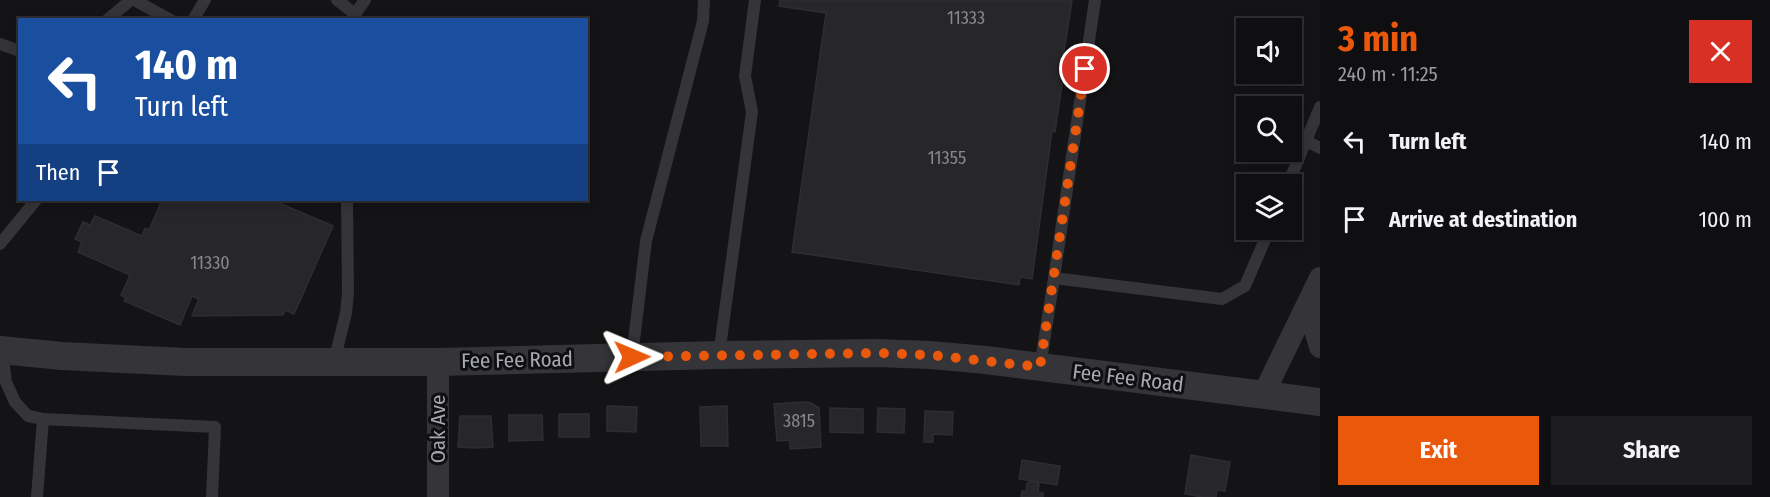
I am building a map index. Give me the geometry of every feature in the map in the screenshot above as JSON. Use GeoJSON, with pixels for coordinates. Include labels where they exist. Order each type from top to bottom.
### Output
{"type":"FeatureCollection","features":[{"type":"Feature","properties":{"kind":"street"},"geometry":{"type":"LineString","coordinates":[[1318,282],[1312,320],[1320,347]]}},
{"type":"Feature","properties":{"kind":"street"},"geometry":{"type":"LineString","coordinates":[[1263,395],[1318,282]]}},
{"type":"Feature","properties":{"kind":"street","name":"Fee Fee Road"},"geometry":{"type":"LineString","coordinates":[[1,350],[63,356],[185,362],[438,362],[876,353],[941,356],[1320,402]]}},
{"type":"Feature","properties":{"kind":"street","name":"Oak Ave"},"geometry":{"type":"LineString","coordinates":[[438,362],[438,497]]}},
{"type":"Feature","properties":{"kind":"lane"},"geometry":{"type":"LineString","coordinates":[[110,18],[133,0],[167,18]]}},
{"type":"Feature","properties":{"kind":"lane"},"geometry":{"type":"LineString","coordinates":[[194,18],[205,0]]}},
{"type":"Feature","properties":{"kind":"lane"},"geometry":{"type":"LineString","coordinates":[[337,0],[356,17],[365,0]]}},
{"type":"Feature","properties":{"kind":"lane"},"geometry":{"type":"LineString","coordinates":[[632,357],[646,241],[703,21],[704,0]]}},
{"type":"Feature","properties":{"kind":"lane"},"geometry":{"type":"LineString","coordinates":[[719,355],[752,112],[745,76],[755,0]]}},
{"type":"Feature","properties":{"kind":"lane"},"geometry":{"type":"LineString","coordinates":[[1040,367],[1095,0]]}},
{"type":"Feature","properties":{"kind":"lane"},"geometry":{"type":"LineString","coordinates":[[0,44],[18,50]]}},
{"type":"Feature","properties":{"kind":"lane"},"geometry":{"type":"LineString","coordinates":[[1292,174],[1320,106]]}},
{"type":"Feature","properties":{"kind":"lane"},"geometry":{"type":"LineString","coordinates":[[1306,141],[1320,148]]}},
{"type":"Feature","properties":{"kind":"lane"},"geometry":{"type":"LineString","coordinates":[[0,244],[35,201]]}},
{"type":"Feature","properties":{"kind":"lane"},"geometry":{"type":"LineString","coordinates":[[333,362],[346,313],[348,292],[347,201]]}},
{"type":"Feature","properties":{"kind":"lane"},"geometry":{"type":"LineString","coordinates":[[1054,278],[1222,299],[1245,286],[1265,240]]}},
{"type":"Feature","properties":{"kind":"lane"},"geometry":{"type":"LineString","coordinates":[[1,350],[6,382],[15,402],[28,416],[43,419],[215,427],[212,497]]}},
{"type":"Feature","properties":{"kind":"lane"},"geometry":{"type":"LineString","coordinates":[[37,497],[43,419]]}},
{"type":"Feature","properties":{"kind":"building"},"geometry":{"type":"Polygon","coordinates":[[[780,0],[1072,0],[1060,77],[1063,78],[1055,132],[1052,131],[1032,279],[1020,277],[1019,285],[792,252],[826,13],[779,6],[780,0]]]}},
{"type":"Feature","properties":{"kind":"building"},"geometry":{"type":"Polygon","coordinates":[[[162,201],[274,201],[333,226],[294,314],[285,310],[283,315],[192,316],[199,299],[192,296],[180,325],[124,301],[126,298],[121,295],[130,275],[78,252],[82,242],[75,239],[83,222],[90,225],[95,216],[142,236],[145,228],[149,230],[162,201]]]}},
{"type":"Feature","properties":{"kind":"building"},"geometry":{"type":"Polygon","coordinates":[[[804,402],[819,408],[821,447],[790,449],[790,440],[777,441],[774,404],[804,402]]]}},
{"type":"Feature","properties":{"kind":"building"},"geometry":{"type":"Polygon","coordinates":[[[607,406],[637,407],[636,432],[607,431],[607,406]]]}},
{"type":"Feature","properties":{"kind":"building"},"geometry":{"type":"Polygon","coordinates":[[[727,406],[728,446],[701,446],[700,407],[727,406]]]}},
{"type":"Feature","properties":{"kind":"building"},"geometry":{"type":"Polygon","coordinates":[[[830,408],[863,409],[863,433],[830,432],[830,408]]]}},
{"type":"Feature","properties":{"kind":"building"},"geometry":{"type":"Polygon","coordinates":[[[878,408],[905,409],[904,433],[877,432],[878,408]]]}},
{"type":"Feature","properties":{"kind":"building"},"geometry":{"type":"Polygon","coordinates":[[[925,411],[953,412],[952,435],[933,434],[933,442],[924,442],[925,411]]]}},
{"type":"Feature","properties":{"kind":"building"},"geometry":{"type":"Polygon","coordinates":[[[559,414],[589,414],[589,437],[559,437],[559,414]]]}},
{"type":"Feature","properties":{"kind":"building"},"geometry":{"type":"Polygon","coordinates":[[[509,415],[542,415],[543,440],[509,441],[509,415]]]}},
{"type":"Feature","properties":{"kind":"building"},"geometry":{"type":"Polygon","coordinates":[[[460,416],[491,416],[493,447],[458,447],[460,416]]]}},
{"type":"Feature","properties":{"kind":"building"},"geometry":{"type":"Polygon","coordinates":[[[1191,455],[1230,462],[1225,491],[1217,490],[1216,497],[1185,494],[1191,455]]]}},
{"type":"Feature","properties":{"kind":"building"},"geometry":{"type":"Polygon","coordinates":[[[1022,460],[1060,466],[1057,485],[1019,479],[1022,460]]]}},
{"type":"Feature","properties":{"kind":"building"},"geometry":{"type":"Polygon","coordinates":[[[1035,481],[1039,484],[1038,492],[1043,493],[1043,497],[1021,497],[1022,491],[1026,491],[1027,483],[1035,481]]]}},
{"type":"Feature","properties":{"kind":"route"},"geometry":{"type":"LineString","coordinates":[[632,357],[876,353],[930,355],[1040,367],[1085,69]]}}]}
